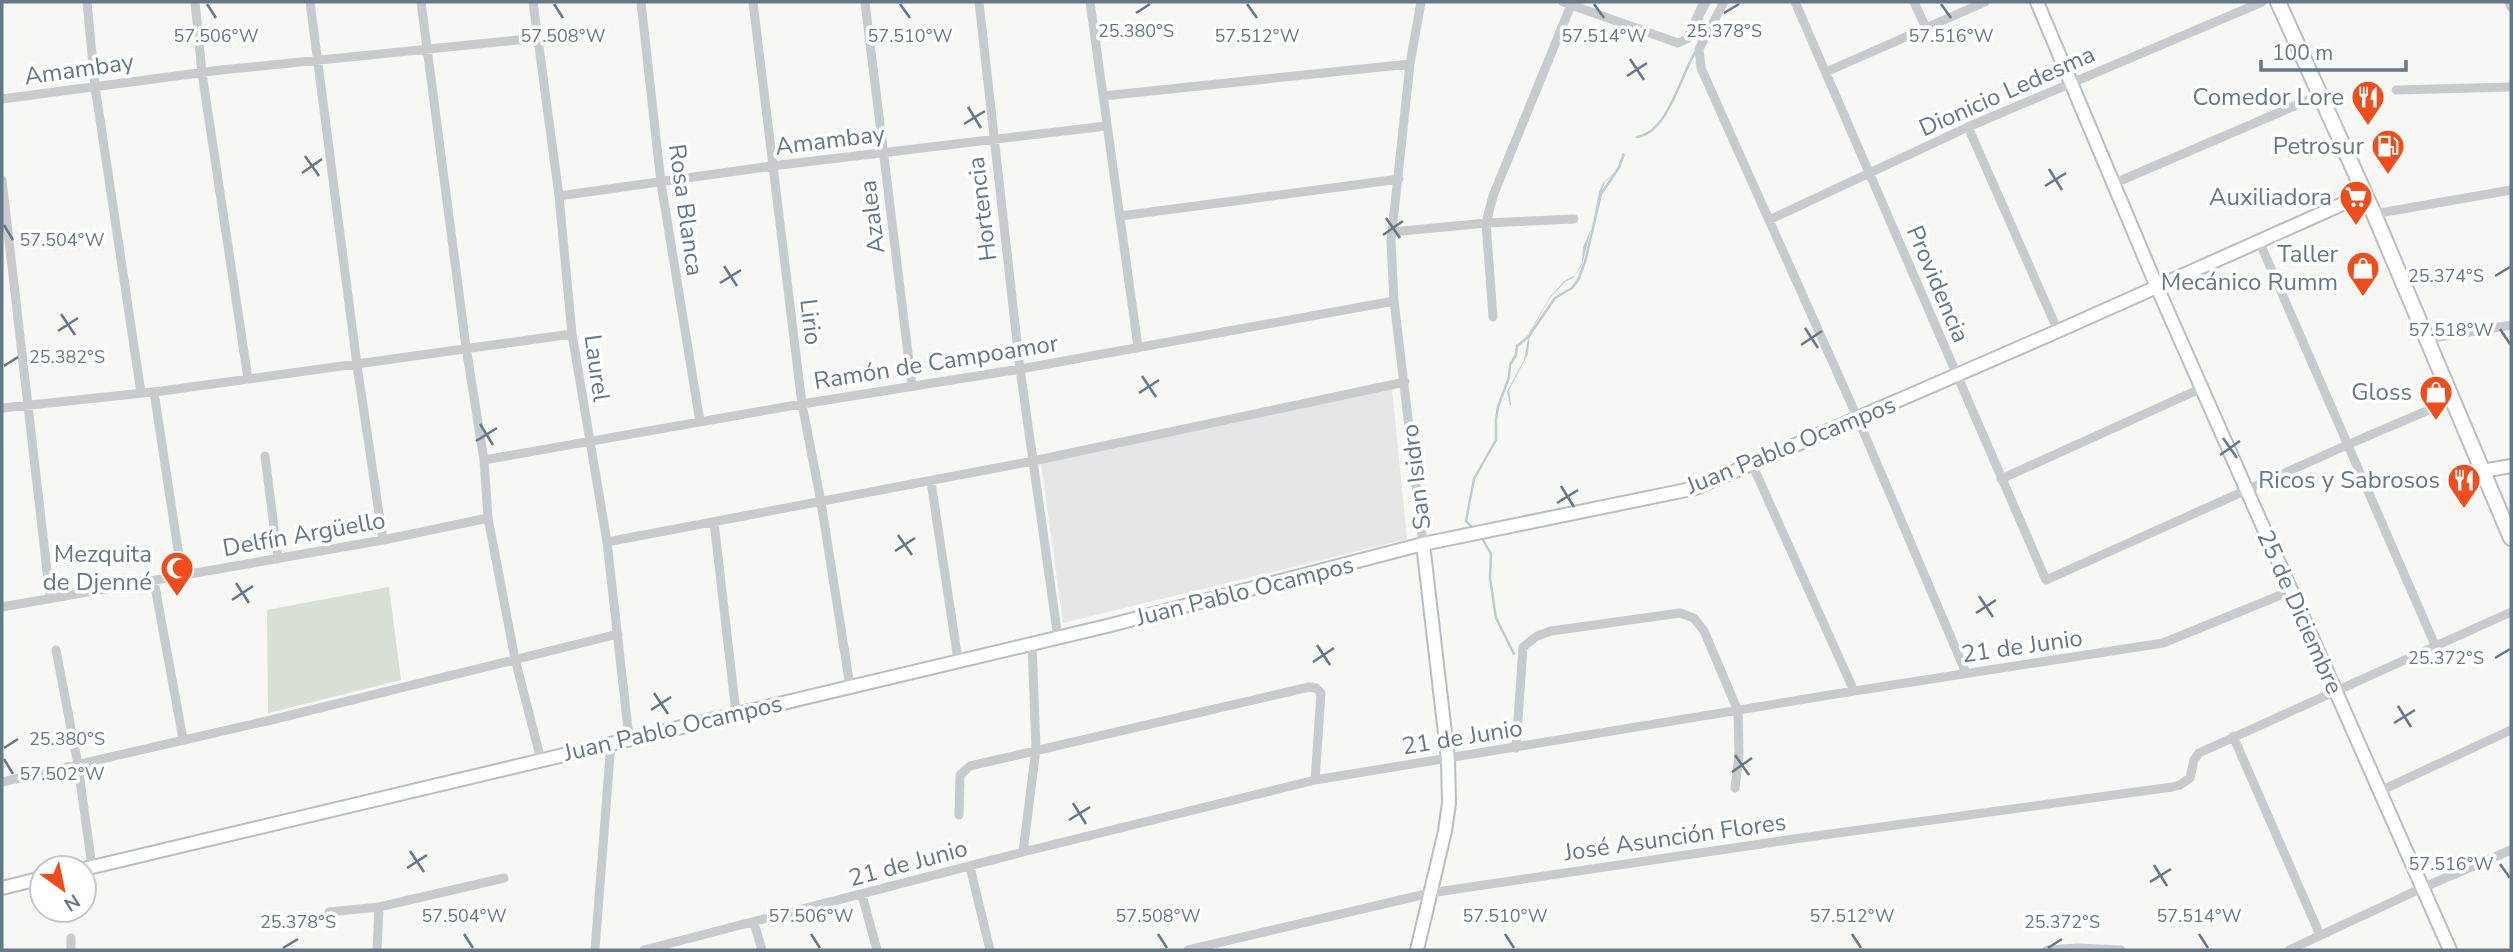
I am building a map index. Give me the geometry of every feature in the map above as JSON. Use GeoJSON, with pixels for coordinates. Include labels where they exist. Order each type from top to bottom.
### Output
{"type":"FeatureCollection","features":[{"type":"Feature","properties":{"kind":"main road"},"geometry":{"type":"LineString","coordinates":[[2278,2],[2374,214],[2511,538]]}},
{"type":"Feature","properties":{"kind":"street"},"geometry":{"type":"LineString","coordinates":[[87,2],[94,86],[141,393]]}},
{"type":"Feature","properties":{"kind":"street"},"geometry":{"type":"LineString","coordinates":[[195,2],[202,73],[248,379]]}},
{"type":"Feature","properties":{"kind":"street"},"geometry":{"type":"LineString","coordinates":[[310,2],[357,365],[383,540]]}},
{"type":"Feature","properties":{"kind":"street"},"geometry":{"type":"LineString","coordinates":[[421,2],[466,347],[484,460],[488,518],[515,659],[541,760]]}},
{"type":"Feature","properties":{"kind":"street","name":"Laurel"},"geometry":{"type":"LineString","coordinates":[[533,2],[559,196],[572,334],[607,542],[629,738]]}},
{"type":"Feature","properties":{"kind":"street","name":"Rosa Blanca"},"geometry":{"type":"LineString","coordinates":[[641,2],[661,183],[700,422]]}},
{"type":"Feature","properties":{"kind":"street","name":"Lirio"},"geometry":{"type":"LineString","coordinates":[[753,2],[802,404],[821,502],[850,686]]}},
{"type":"Feature","properties":{"kind":"street","name":"Azalea"},"geometry":{"type":"LineString","coordinates":[[865,2],[912,386]]}},
{"type":"Feature","properties":{"kind":"street","name":"Hortencia"},"geometry":{"type":"LineString","coordinates":[[979,2],[1020,369],[1058,638]]}},
{"type":"Feature","properties":{"kind":"street"},"geometry":{"type":"LineString","coordinates":[[1090,2],[1138,346]]}},
{"type":"Feature","properties":{"kind":"street","name":"San Isidro"},"geometry":{"type":"LineString","coordinates":[[1418,950],[1449,803],[1448,759],[1394,301],[1392,232],[1410,64],[1420,2]]}},
{"type":"Feature","properties":{"kind":"street"},"geometry":{"type":"LineString","coordinates":[[1493,317],[1486,223],[1493,196],[1567,4],[1678,43],[1686,39],[1704,2]]}},
{"type":"Feature","properties":{"kind":"street"},"geometry":{"type":"LineString","coordinates":[[1724,2],[1699,49],[1701,68],[1858,419],[1966,673]]}},
{"type":"Feature","properties":{"kind":"street","name":"Providencia"},"geometry":{"type":"LineString","coordinates":[[1795,2],[2046,580],[2247,491]]}},
{"type":"Feature","properties":{"kind":"street"},"geometry":{"type":"LineString","coordinates":[[1914,2],[1926,28]]}},
{"type":"Feature","properties":{"kind":"street"},"geometry":{"type":"LineString","coordinates":[[1826,72],[1984,2]]}},
{"type":"Feature","properties":{"kind":"street","name":"25 de Diciembre"},"geometry":{"type":"LineString","coordinates":[[2038,2],[2157,287],[2450,950]]}},
{"type":"Feature","properties":{"kind":"street","name":"Dionicio Ledesma"},"geometry":{"type":"LineString","coordinates":[[1769,220],[1968,127],[2262,2]]}},
{"type":"Feature","properties":{"kind":"street"},"geometry":{"type":"LineString","coordinates":[[2509,2],[2511,7]]}},
{"type":"Feature","properties":{"kind":"street","name":"Amambay"},"geometry":{"type":"LineString","coordinates":[[2,99],[202,73],[538,38]]}},
{"type":"Feature","properties":{"kind":"street"},"geometry":{"type":"LineString","coordinates":[[1103,96],[1410,64]]}},
{"type":"Feature","properties":{"kind":"street"},"geometry":{"type":"LineString","coordinates":[[2396,90],[2511,87]]}},
{"type":"Feature","properties":{"kind":"street"},"geometry":{"type":"LineString","coordinates":[[2115,183],[2320,95]]}},
{"type":"Feature","properties":{"kind":"street","name":"Amambay"},"geometry":{"type":"LineString","coordinates":[[559,196],[772,166],[1107,126]]}},
{"type":"Feature","properties":{"kind":"street"},"geometry":{"type":"LineString","coordinates":[[1968,127],[2059,331]]}},
{"type":"Feature","properties":{"kind":"street"},"geometry":{"type":"LineString","coordinates":[[1121,216],[1399,179]]}},
{"type":"Feature","properties":{"kind":"street"},"geometry":{"type":"LineString","coordinates":[[2,180],[50,597]]}},
{"type":"Feature","properties":{"kind":"street"},"geometry":{"type":"LineString","coordinates":[[2374,214],[2511,190]]}},
{"type":"Feature","properties":{"kind":"street","name":"Juan Pablo Ocampos"},"geometry":{"type":"LineString","coordinates":[[98,866],[1058,638],[1423,544],[1696,488],[2059,331],[2364,194]]}},
{"type":"Feature","properties":{"kind":"street"},"geometry":{"type":"LineString","coordinates":[[1392,232],[1486,223],[1574,219]]}},
{"type":"Feature","properties":{"kind":"street"},"geometry":{"type":"LineString","coordinates":[[2259,241],[2435,645]]}},
{"type":"Feature","properties":{"kind":"street","name":"Ramón de Campoamor"},"geometry":{"type":"LineString","coordinates":[[484,460],[1020,369],[1394,301]]}},
{"type":"Feature","properties":{"kind":"street"},"geometry":{"type":"LineString","coordinates":[[2427,339],[2511,325]]}},
{"type":"Feature","properties":{"kind":"street"},"geometry":{"type":"LineString","coordinates":[[2,408],[153,392],[572,334]]}},
{"type":"Feature","properties":{"kind":"street"},"geometry":{"type":"LineString","coordinates":[[607,542],[931,482],[1405,382]]}},
{"type":"Feature","properties":{"kind":"street"},"geometry":{"type":"LineString","coordinates":[[2001,479],[2202,388]]}},
{"type":"Feature","properties":{"kind":"street"},"geometry":{"type":"LineString","coordinates":[[153,392],[181,576]]}},
{"type":"Feature","properties":{"kind":"street"},"geometry":{"type":"LineString","coordinates":[[2247,491],[2452,400]]}},
{"type":"Feature","properties":{"kind":"street"},"geometry":{"type":"LineString","coordinates":[[265,456],[278,558]]}},
{"type":"Feature","properties":{"kind":"street"},"geometry":{"type":"LineString","coordinates":[[1752,464],[1854,691]]}},
{"type":"Feature","properties":{"kind":"street"},"geometry":{"type":"LineString","coordinates":[[2482,471],[2511,466]]}},
{"type":"Feature","properties":{"kind":"street"},"geometry":{"type":"LineString","coordinates":[[931,482],[958,660]]}},
{"type":"Feature","properties":{"kind":"street","name":"Delfín Argüello"},"geometry":{"type":"LineString","coordinates":[[2,607],[383,540],[488,518]]}},
{"type":"Feature","properties":{"kind":"street"},"geometry":{"type":"LineString","coordinates":[[714,522],[736,713]]}},
{"type":"Feature","properties":{"kind":"street"},"geometry":{"type":"LineString","coordinates":[[154,581],[183,739]]}},
{"type":"Feature","properties":{"kind":"street","name":"21 de Junio"},"geometry":{"type":"LineString","coordinates":[[650,950],[1023,852],[1315,780],[2163,643],[2291,591]]}},
{"type":"Feature","properties":{"kind":"street"},"geometry":{"type":"LineString","coordinates":[[1516,748],[1523,647],[1537,636],[1551,631],[1680,612],[1694,618],[1704,631],[1738,711],[1739,755],[1735,788]]}},
{"type":"Feature","properties":{"kind":"street"},"geometry":{"type":"LineString","coordinates":[[2320,935],[2234,736],[2511,612]]}},
{"type":"Feature","properties":{"kind":"street"},"geometry":{"type":"LineString","coordinates":[[2,782],[271,720],[618,634]]}},
{"type":"Feature","properties":{"kind":"street"},"geometry":{"type":"LineString","coordinates":[[1023,852],[1036,749],[1032,644]]}},
{"type":"Feature","properties":{"kind":"street"},"geometry":{"type":"LineString","coordinates":[[56,650],[78,765],[87,854]]}},
{"type":"Feature","properties":{"kind":"street"},"geometry":{"type":"LineString","coordinates":[[959,815],[960,775],[970,766],[1309,687],[1316,688],[1321,693],[1315,780]]}},
{"type":"Feature","properties":{"kind":"street"},"geometry":{"type":"LineString","coordinates":[[2378,792],[2511,730]]}},
{"type":"Feature","properties":{"kind":"street","name":"José Asunción Flores"},"geometry":{"type":"LineString","coordinates":[[1188,950],[1430,893],[1807,837],[2172,787],[2180,785],[2191,776],[2194,760],[2199,754],[2234,736]]}},
{"type":"Feature","properties":{"kind":"street"},"geometry":{"type":"LineString","coordinates":[[595,950],[611,742]]}},
{"type":"Feature","properties":{"kind":"street"},"geometry":{"type":"LineString","coordinates":[[2288,950],[2511,850]]}},
{"type":"Feature","properties":{"kind":"street"},"geometry":{"type":"LineString","coordinates":[[970,867],[990,950]]}},
{"type":"Feature","properties":{"kind":"street"},"geometry":{"type":"LineString","coordinates":[[329,912],[379,906],[504,878]]}},
{"type":"Feature","properties":{"kind":"street"},"geometry":{"type":"LineString","coordinates":[[2,888],[28,882]]}},
{"type":"Feature","properties":{"kind":"street"},"geometry":{"type":"LineString","coordinates":[[862,895],[877,950]]}},
{"type":"Feature","properties":{"kind":"street"},"geometry":{"type":"LineString","coordinates":[[377,950],[379,906]]}},
{"type":"Feature","properties":{"kind":"street"},"geometry":{"type":"LineString","coordinates":[[754,923],[762,950]]}},
{"type":"Feature","properties":{"kind":"street"},"geometry":{"type":"LineString","coordinates":[[71,938],[71,950]]}},
{"type":"Feature","properties":{"kind":"street"},"geometry":{"type":"LineString","coordinates":[[2046,950],[2121,950]]}},
{"type":"Feature","properties":{"kind":"shaded area"},"geometry":{"type":"Polygon","coordinates":[[[1623,153],[1625,155],[1620,168],[1605,182],[1593,220],[1603,183],[1616,171],[1623,153]]]}},
{"type":"Feature","properties":{"kind":"shaded area"},"geometry":{"type":"Polygon","coordinates":[[[1591,229],[1582,265],[1573,278],[1565,282],[1549,299],[1530,333],[1528,354],[1509,390],[1510,406],[1507,391],[1524,360],[1529,333],[1549,298],[1564,281],[1574,276],[1582,263],[1583,247],[1591,229]]]}},
{"type":"Feature","properties":{"kind":"shaded area"},"geometry":{"type":"Polygon","coordinates":[[[1392,389],[1407,539],[1063,623],[1040,456],[1392,389]]]}},
{"type":"Feature","properties":{"kind":"shaded area"},"geometry":{"type":"Polygon","coordinates":[[[389,587],[401,680],[268,713],[267,610],[389,587]]]}},
{"type":"Feature","properties":{"kind":"waterway"},"geometry":{"type":"LineString","coordinates":[[1701,38],[1702,17],[1710,2]]}},
{"type":"Feature","properties":{"kind":"waterway"},"geometry":{"type":"LineString","coordinates":[[1637,137],[1658,125],[1696,51]]}},
{"type":"Feature","properties":{"kind":"waterway"},"geometry":{"type":"LineString","coordinates":[[1471,526],[1466,521],[1474,479],[1496,440],[1498,407],[1517,346],[1529,336],[1555,298],[1572,288],[1578,280],[1585,262],[1601,194],[1620,166]]}},
{"type":"Feature","properties":{"kind":"waterway"},"geometry":{"type":"LineString","coordinates":[[1483,540],[1491,554],[1490,578],[1496,618],[1514,654]]}},
{"type":"Feature","properties":{"kind":"place","name":"Comedor Lore"},"geometry":{"type":"Point","coordinates":[2368,127]}},
{"type":"Feature","properties":{"kind":"place","name":"Petrosur"},"geometry":{"type":"Point","coordinates":[2388,176]}},
{"type":"Feature","properties":{"kind":"place","name":"Auxiliadora"},"geometry":{"type":"Point","coordinates":[2356,227]}},
{"type":"Feature","properties":{"kind":"place","name":"Taller Mecánico Rumm"},"geometry":{"type":"Point","coordinates":[2363,298]}},
{"type":"Feature","properties":{"kind":"place","name":"Gloss"},"geometry":{"type":"Point","coordinates":[2436,422]}},
{"type":"Feature","properties":{"kind":"place","name":"Ricos y Sabrosos"},"geometry":{"type":"Point","coordinates":[2464,510]}},
{"type":"Feature","properties":{"kind":"place","name":"Mezquita de Djenné"},"geometry":{"type":"Point","coordinates":[177,598]}}]}
